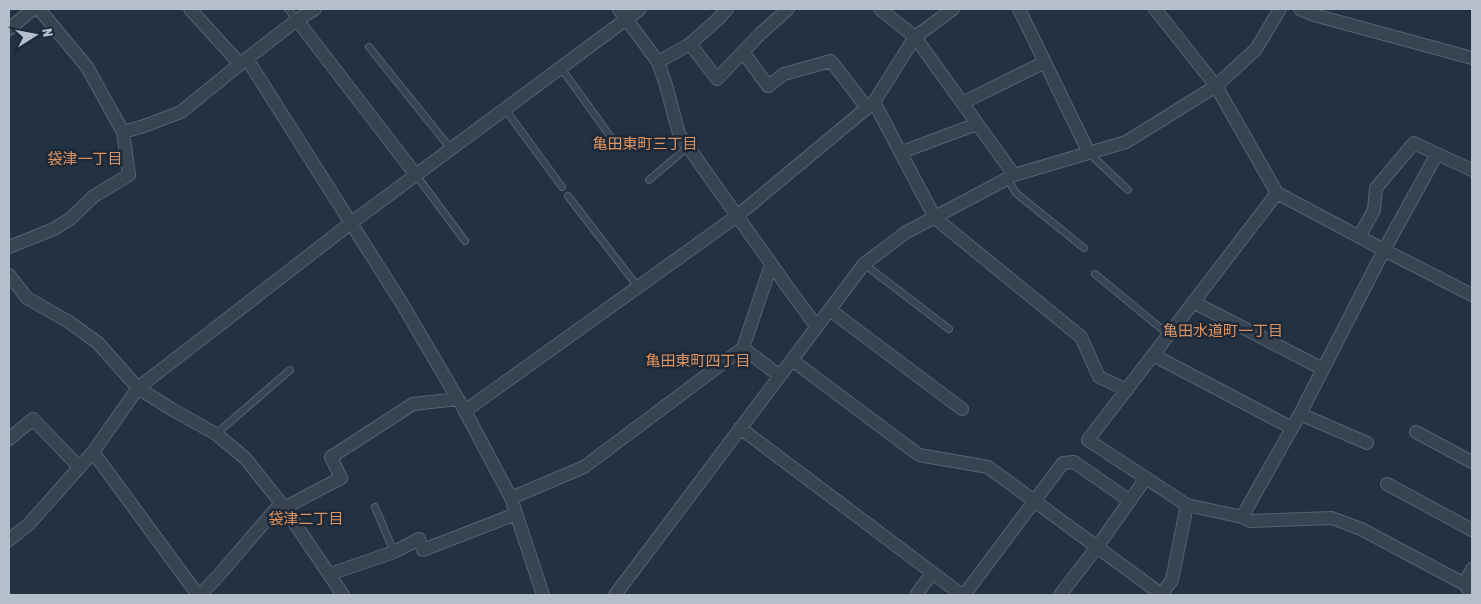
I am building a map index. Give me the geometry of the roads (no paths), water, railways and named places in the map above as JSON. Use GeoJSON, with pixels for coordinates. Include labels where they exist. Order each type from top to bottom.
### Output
{"type":"FeatureCollection","features":[{"type":"Feature","properties":{"kind":"street"},"geometry":{"type":"LineString","coordinates":[[9,29],[34,9]]}},
{"type":"Feature","properties":{"kind":"street"},"geometry":{"type":"LineString","coordinates":[[9,247],[54,229],[70,219],[94,196],[129,175],[123,132],[87,67],[39,9]]}},
{"type":"Feature","properties":{"kind":"street"},"geometry":{"type":"LineString","coordinates":[[190,9],[243,62],[401,302],[466,411],[511,498],[543,595]]}},
{"type":"Feature","properties":{"kind":"street"},"geometry":{"type":"LineString","coordinates":[[123,132],[182,112],[297,20],[315,9]]}},
{"type":"Feature","properties":{"kind":"street"},"geometry":{"type":"LineString","coordinates":[[9,540],[29,524],[93,452],[138,388],[350,223],[561,68],[623,14],[640,9]]}},
{"type":"Feature","properties":{"kind":"street"},"geometry":{"type":"LineString","coordinates":[[658,62],[690,44],[727,9]]}},
{"type":"Feature","properties":{"kind":"street"},"geometry":{"type":"LineString","coordinates":[[690,44],[717,79],[788,9]]}},
{"type":"Feature","properties":{"kind":"street"},"geometry":{"type":"LineString","coordinates":[[880,9],[915,37],[977,124],[1010,178]]}},
{"type":"Feature","properties":{"kind":"street"},"geometry":{"type":"LineString","coordinates":[[466,411],[737,216],[871,105],[915,37],[953,9]]}},
{"type":"Feature","properties":{"kind":"street"},"geometry":{"type":"LineString","coordinates":[[1019,9],[1089,153]]}},
{"type":"Feature","properties":{"kind":"street"},"geometry":{"type":"LineString","coordinates":[[1155,9],[1216,86],[1277,193],[1472,295]]}},
{"type":"Feature","properties":{"kind":"street"},"geometry":{"type":"LineString","coordinates":[[615,595],[864,264],[905,233],[1010,178],[1126,142],[1216,86],[1256,49],[1280,9]]}},
{"type":"Feature","properties":{"kind":"street"},"geometry":{"type":"LineString","coordinates":[[1300,9],[1472,58]]}},
{"type":"Feature","properties":{"kind":"street"},"geometry":{"type":"LineString","coordinates":[[623,14],[658,62],[666,84],[678,134],[817,327]]}},
{"type":"Feature","properties":{"kind":"street"},"geometry":{"type":"LineString","coordinates":[[297,20],[416,175]]}},
{"type":"Feature","properties":{"kind":"street"},"geometry":{"type":"LineString","coordinates":[[743,52],[768,86],[784,74],[831,62],[871,105],[902,152],[935,218],[1082,337],[1100,377],[1127,390]]}},
{"type":"Feature","properties":{"kind":"street"},"geometry":{"type":"LineString","coordinates":[[962,103],[1045,62]]}},
{"type":"Feature","properties":{"kind":"street"},"geometry":{"type":"LineString","coordinates":[[902,152],[977,124]]}},
{"type":"Feature","properties":{"kind":"street"},"geometry":{"type":"LineString","coordinates":[[1359,237],[1374,210],[1376,188],[1414,143],[1472,170]]}},
{"type":"Feature","properties":{"kind":"street"},"geometry":{"type":"LineString","coordinates":[[1242,517],[1300,414],[1384,250],[1437,154]]}},
{"type":"Feature","properties":{"kind":"street"},"geometry":{"type":"LineString","coordinates":[[1277,193],[1088,440],[1187,505],[1242,517],[1250,521],[1332,518],[1361,529],[1470,588],[1472,569]]}},
{"type":"Feature","properties":{"kind":"street"},"geometry":{"type":"LineString","coordinates":[[511,498],[584,467],[743,348],[771,265]]}},
{"type":"Feature","properties":{"kind":"street"},"geometry":{"type":"LineString","coordinates":[[9,275],[27,298],[69,322],[98,343],[138,388],[172,410],[216,434],[245,458],[282,506],[343,595]]}},
{"type":"Feature","properties":{"kind":"street"},"geometry":{"type":"LineString","coordinates":[[1193,302],[1323,368]]}},
{"type":"Feature","properties":{"kind":"street"},"geometry":{"type":"LineString","coordinates":[[830,310],[962,409]]}},
{"type":"Feature","properties":{"kind":"street"},"geometry":{"type":"LineString","coordinates":[[743,348],[780,376]]}},
{"type":"Feature","properties":{"kind":"street"},"geometry":{"type":"LineString","coordinates":[[1153,355],[1292,428]]}},
{"type":"Feature","properties":{"kind":"street"},"geometry":{"type":"LineString","coordinates":[[792,360],[919,455],[988,467],[1161,595],[1172,580],[1187,505]]}},
{"type":"Feature","properties":{"kind":"street"},"geometry":{"type":"LineString","coordinates":[[93,452],[199,595],[282,506],[341,478],[331,457],[413,404],[458,399]]}},
{"type":"Feature","properties":{"kind":"street"},"geometry":{"type":"LineString","coordinates":[[1300,414],[1367,443]]}},
{"type":"Feature","properties":{"kind":"street"},"geometry":{"type":"LineString","coordinates":[[9,439],[33,419],[79,467]]}},
{"type":"Feature","properties":{"kind":"street"},"geometry":{"type":"LineString","coordinates":[[740,428],[963,595],[1062,463],[1074,462],[1130,501]]}},
{"type":"Feature","properties":{"kind":"street"},"geometry":{"type":"LineString","coordinates":[[1416,432],[1472,462]]}},
{"type":"Feature","properties":{"kind":"street"},"geometry":{"type":"LineString","coordinates":[[1060,595],[1146,478]]}},
{"type":"Feature","properties":{"kind":"street"},"geometry":{"type":"LineString","coordinates":[[1387,484],[1472,530]]}},
{"type":"Feature","properties":{"kind":"street"},"geometry":{"type":"LineString","coordinates":[[330,574],[394,552],[419,539],[423,550],[516,514]]}},
{"type":"Feature","properties":{"kind":"street"},"geometry":{"type":"LineString","coordinates":[[916,595],[932,573]]}},
{"type":"Feature","properties":{"kind":"lane"},"geometry":{"type":"LineString","coordinates":[[288,9],[297,20]]}},
{"type":"Feature","properties":{"kind":"lane"},"geometry":{"type":"LineString","coordinates":[[369,47],[451,149]]}},
{"type":"Feature","properties":{"kind":"lane"},"geometry":{"type":"LineString","coordinates":[[561,68],[618,147]]}},
{"type":"Feature","properties":{"kind":"lane"},"geometry":{"type":"LineString","coordinates":[[505,110],[562,187]]}},
{"type":"Feature","properties":{"kind":"lane"},"geometry":{"type":"LineString","coordinates":[[649,180],[688,147]]}},
{"type":"Feature","properties":{"kind":"lane"},"geometry":{"type":"LineString","coordinates":[[1089,153],[1128,190]]}},
{"type":"Feature","properties":{"kind":"lane"},"geometry":{"type":"LineString","coordinates":[[416,175],[465,241]]}},
{"type":"Feature","properties":{"kind":"lane"},"geometry":{"type":"LineString","coordinates":[[1010,178],[1016,193],[1084,248]]}},
{"type":"Feature","properties":{"kind":"lane"},"geometry":{"type":"LineString","coordinates":[[568,196],[638,287]]}},
{"type":"Feature","properties":{"kind":"lane"},"geometry":{"type":"LineString","coordinates":[[864,264],[949,329]]}},
{"type":"Feature","properties":{"kind":"lane"},"geometry":{"type":"LineString","coordinates":[[1095,274],[1169,335]]}},
{"type":"Feature","properties":{"kind":"lane"},"geometry":{"type":"LineString","coordinates":[[216,434],[290,370]]}},
{"type":"Feature","properties":{"kind":"lane"},"geometry":{"type":"LineString","coordinates":[[375,507],[394,552]]}},
{"type":"Feature","properties":{"kind":"district","name":"亀田東町三丁目"},"geometry":{"type":"Point","coordinates":[645,144]}},
{"type":"Feature","properties":{"kind":"district","name":"袋津一丁目"},"geometry":{"type":"Point","coordinates":[85,159]}},
{"type":"Feature","properties":{"kind":"district","name":"亀田水道町一丁目"},"geometry":{"type":"Point","coordinates":[1223,331]}},
{"type":"Feature","properties":{"kind":"district","name":"亀田東町四丁目"},"geometry":{"type":"Point","coordinates":[698,361]}},
{"type":"Feature","properties":{"kind":"district","name":"袋津二丁目"},"geometry":{"type":"Point","coordinates":[306,519]}}]}
